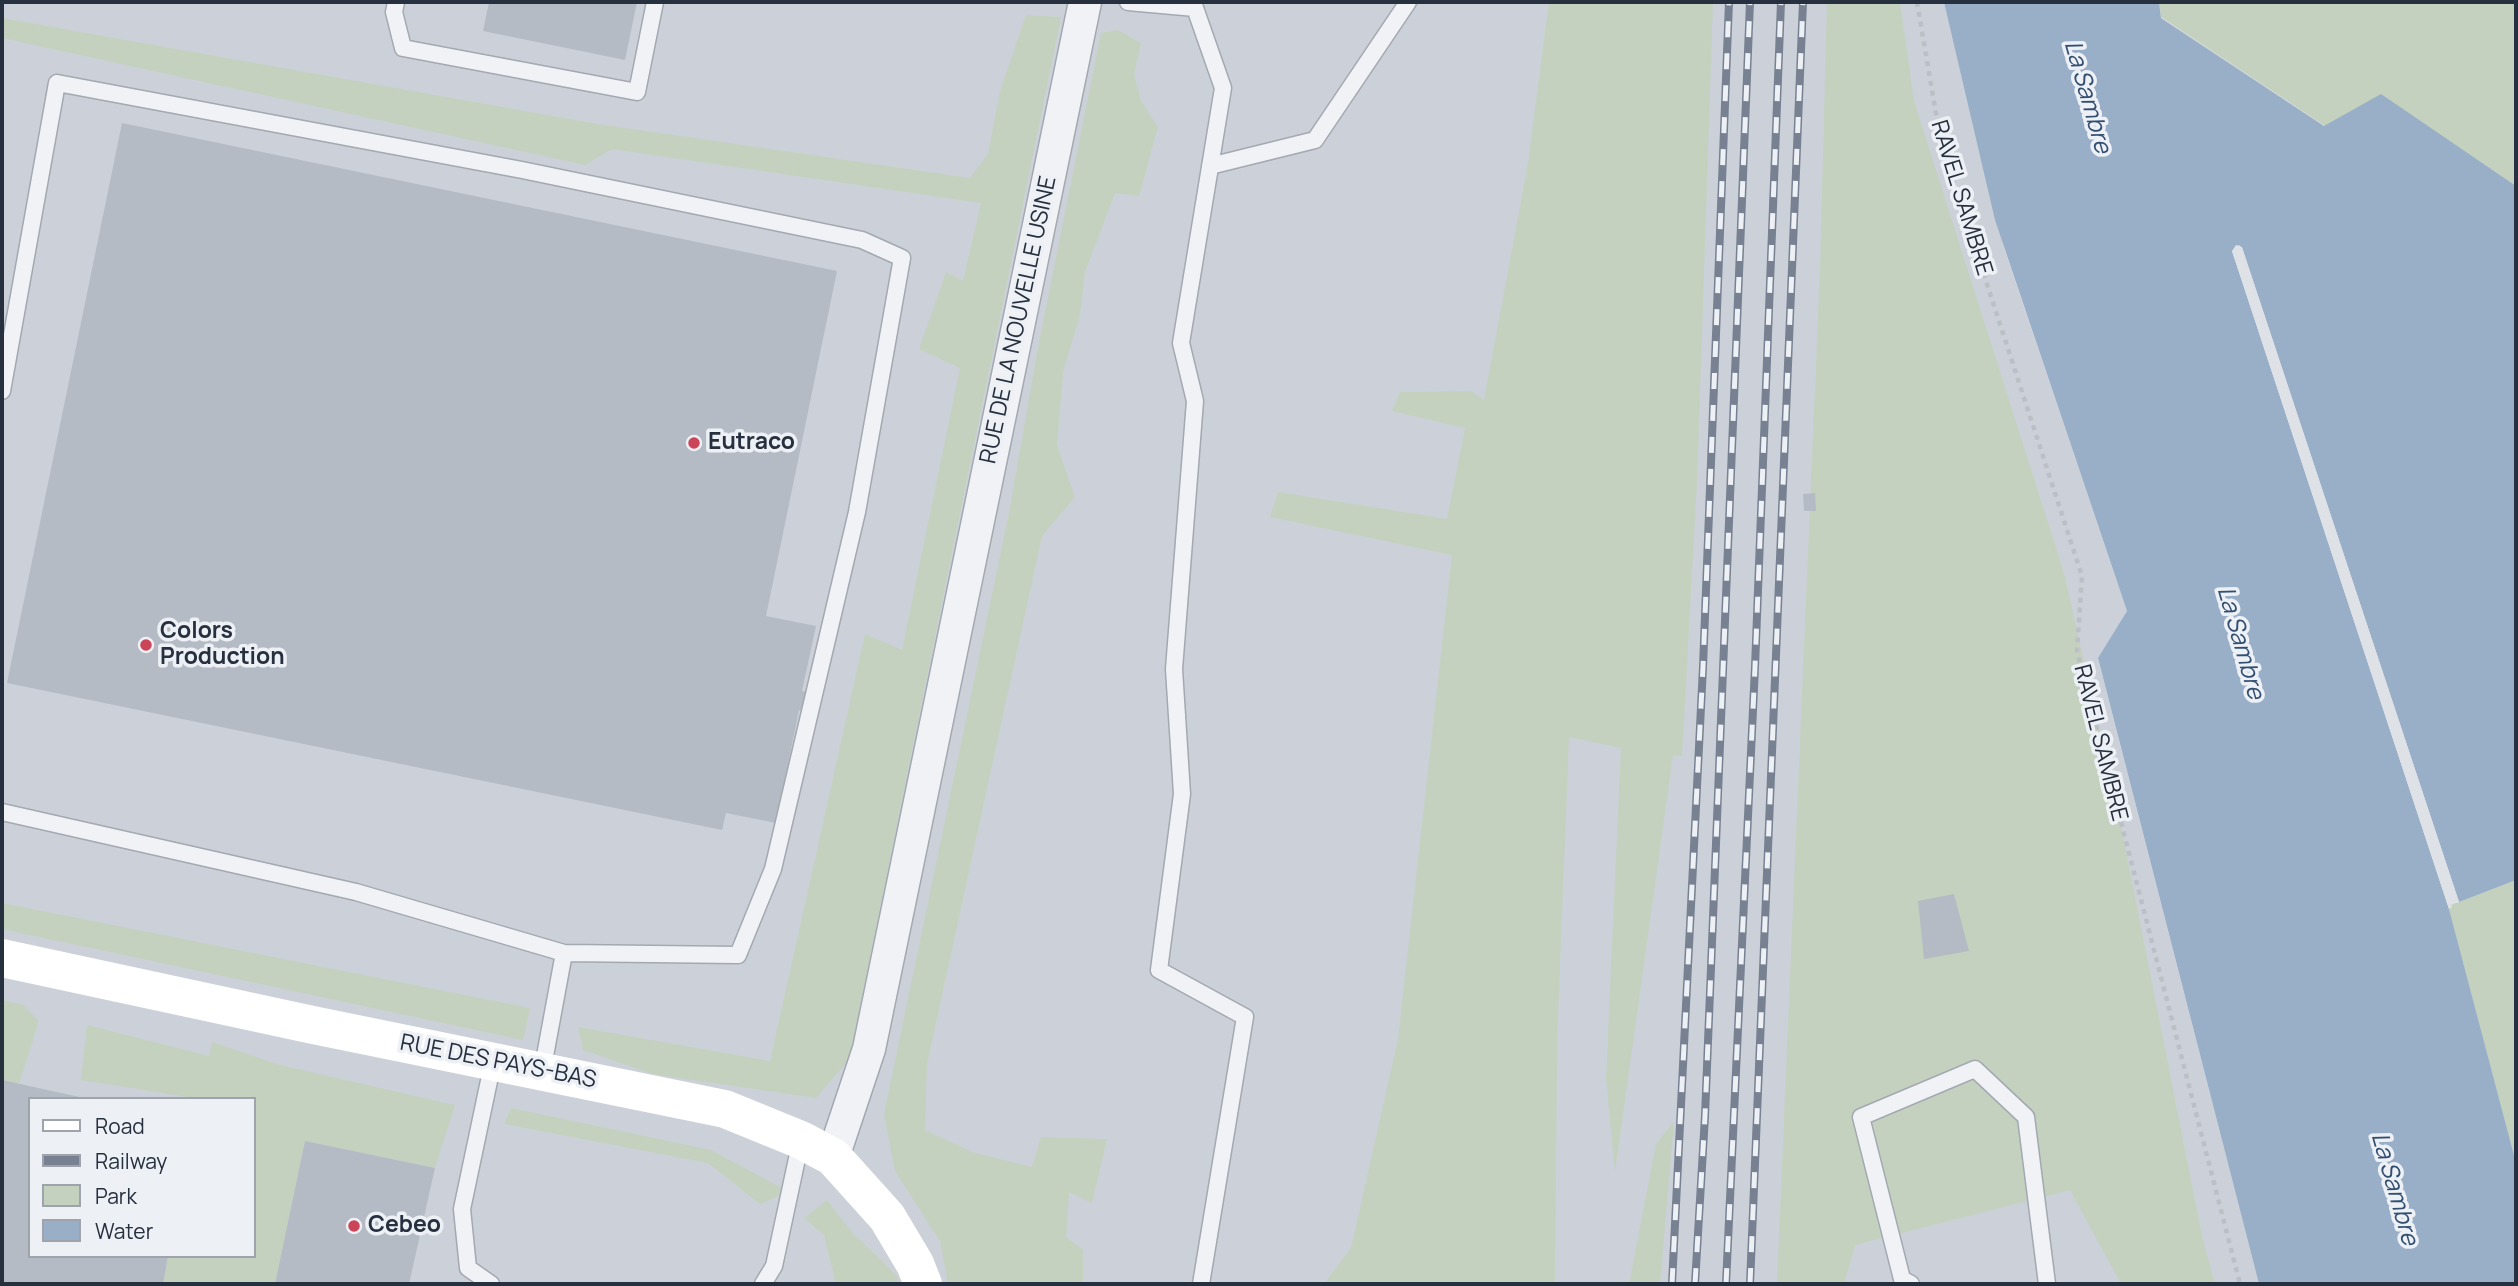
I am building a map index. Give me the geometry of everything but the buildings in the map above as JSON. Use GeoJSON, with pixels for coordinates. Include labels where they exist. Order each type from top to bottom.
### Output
{"type":"FeatureCollection","features":[{"type":"Feature","properties":{"kind":"street","name":"RUE DE LA NOUVELLE USINE"},"geometry":{"type":"LineString","coordinates":[[817,1148],[869,1049],[1084,2]]}},
{"type":"Feature","properties":{"kind":"street","name":"RUE DES PAYS-BAS"},"geometry":{"type":"LineString","coordinates":[[2,958],[726,1109],[817,1148],[887,1217],[915,1264],[923,1284]]}},
{"type":"Feature","properties":{"kind":"lane"},"geometry":{"type":"LineString","coordinates":[[396,2],[394,12],[403,48],[637,92],[655,2]]}},
{"type":"Feature","properties":{"kind":"lane"},"geometry":{"type":"LineString","coordinates":[[1128,2],[1194,5],[1223,88],[1181,343],[1195,401],[1174,669],[1182,794],[1159,970],[1245,1017],[1201,1284]]}},
{"type":"Feature","properties":{"kind":"lane"},"geometry":{"type":"LineString","coordinates":[[1210,166],[1315,139],[1408,2]]}},
{"type":"Feature","properties":{"kind":"lane"},"geometry":{"type":"LineString","coordinates":[[2,391],[57,83],[522,170],[862,240],[902,258],[857,512],[780,843],[773,869],[738,955],[564,953],[356,892],[2,812]]}},
{"type":"Feature","properties":{"kind":"lane"},"geometry":{"type":"LineString","coordinates":[[541,1072],[564,953]]}},
{"type":"Feature","properties":{"kind":"lane"},"geometry":{"type":"LineString","coordinates":[[491,1284],[468,1268],[462,1209],[493,1062]]}},
{"type":"Feature","properties":{"kind":"lane"},"geometry":{"type":"LineString","coordinates":[[1911,1284],[1902,1279],[1861,1117],[1975,1069],[2026,1117],[2047,1284]]}},
{"type":"Feature","properties":{"kind":"lane"},"geometry":{"type":"LineString","coordinates":[[768,1281],[817,1148]]}},
{"type":"Feature","properties":{"kind":"path","name":"RAVEL SAMBRE"},"geometry":{"type":"LineString","coordinates":[[1917,2],[1941,143],[2082,576],[2077,652],[2240,1284]]}},
{"type":"Feature","properties":{"kind":"shaded area"},"geometry":{"type":"Polygon","coordinates":[[[2,2],[1945,2],[2004,248],[2127,611],[2098,659],[2259,1284],[2,1284],[2,2]]]}},
{"type":"Feature","properties":{"kind":"green space"},"geometry":{"type":"Polygon","coordinates":[[[1549,2],[1713,2],[1697,482],[1682,756],[1673,755],[1615,1172],[1606,1079],[1621,748],[1569,737],[1557,1041],[1555,1284],[1324,1284],[1351,1248],[1398,1039],[1452,555],[1270,517],[1278,492],[1447,519],[1465,428],[1392,411],[1400,392],[1471,391],[1484,400],[1528,163],[1549,2]]]}},
{"type":"Feature","properties":{"kind":"green space"},"geometry":{"type":"Polygon","coordinates":[[[1827,2],[1900,2],[1914,101],[2064,573],[2121,826],[2202,1236],[2215,1284],[2121,1284],[2070,1190],[1855,1245],[1844,1284],[1777,1284],[1820,270],[1827,2]]]}},
{"type":"Feature","properties":{"kind":"green space"},"geometry":{"type":"Polygon","coordinates":[[[2159,2],[2516,2],[2516,186],[2381,95],[2325,126],[2161,17],[2159,2]]]}},
{"type":"Feature","properties":{"kind":"green space"},"geometry":{"type":"Polygon","coordinates":[[[1026,15],[1061,17],[849,1060],[816,1098],[652,1074],[583,1050],[578,1027],[770,1061],[865,634],[902,650],[960,368],[919,349],[946,272],[963,281],[981,203],[612,149],[585,165],[2,38],[2,18],[598,124],[970,178],[988,154],[1000,91],[1026,15]]]}},
{"type":"Feature","properties":{"kind":"green space"},"geometry":{"type":"Polygon","coordinates":[[[1118,30],[1141,43],[1134,74],[1141,101],[1158,127],[1139,196],[1115,193],[1085,272],[1080,315],[1063,372],[1057,445],[1075,497],[1042,536],[927,1064],[925,1130],[972,1152],[1032,1167],[1041,1137],[1107,1139],[1092,1203],[1069,1192],[1066,1237],[1083,1250],[1083,1284],[948,1284],[940,1241],[895,1171],[884,1114],[1010,508],[1036,358],[1101,33],[1118,30]]]}},
{"type":"Feature","properties":{"kind":"green space"},"geometry":{"type":"Polygon","coordinates":[[[2516,880],[2516,1164],[2448,906],[2516,880]]]}},
{"type":"Feature","properties":{"kind":"green space"},"geometry":{"type":"Polygon","coordinates":[[[2,903],[530,1008],[523,1040],[2,929],[2,903]]]}},
{"type":"Feature","properties":{"kind":"green space"},"geometry":{"type":"Polygon","coordinates":[[[2,1000],[23,1005],[39,1021],[19,1084],[2,1081],[2,1000]]]}},
{"type":"Feature","properties":{"kind":"green space"},"geometry":{"type":"Polygon","coordinates":[[[87,1025],[209,1056],[212,1042],[280,1065],[455,1105],[435,1168],[305,1141],[275,1284],[163,1284],[168,1258],[256,1258],[256,1097],[187,1097],[81,1080],[87,1025]]]}},
{"type":"Feature","properties":{"kind":"green space"},"geometry":{"type":"Polygon","coordinates":[[[511,1108],[711,1150],[789,1192],[760,1204],[708,1163],[504,1124],[511,1108]]]}},
{"type":"Feature","properties":{"kind":"green space"},"geometry":{"type":"Polygon","coordinates":[[[1674,1121],[1660,1284],[1629,1284],[1656,1144],[1674,1121]]]}},
{"type":"Feature","properties":{"kind":"green space"},"geometry":{"type":"Polygon","coordinates":[[[827,1200],[851,1231],[897,1276],[899,1284],[836,1284],[824,1235],[804,1218],[827,1200]]]}},
{"type":"Feature","properties":{"kind":"water","name":"La Sambre"},"geometry":{"type":"Polygon","coordinates":[[[1944,2],[2159,2],[2161,18],[2324,126],[2381,94],[2516,186],[2516,880],[2459,902],[2242,248],[2239,245],[2232,251],[2449,909],[2516,1163],[2516,1284],[2259,1284],[2098,658],[2127,611],[1995,220],[1944,2]]]}},
{"type":"Feature","properties":{"kind":"pier"},"geometry":{"type":"Polygon","coordinates":[[[2236,245],[2242,247],[2459,902],[2456,903],[2237,249],[2452,907],[2449,909],[2232,251],[2236,245]]]}},
{"type":"Feature","properties":{"kind":"railway"},"geometry":{"type":"LineString","coordinates":[[1672,1284],[1703,667],[1729,2]]}},
{"type":"Feature","properties":{"kind":"railway"},"geometry":{"type":"LineString","coordinates":[[1695,1284],[1705,1116],[1750,2]]}},
{"type":"Feature","properties":{"kind":"railway"},"geometry":{"type":"LineString","coordinates":[[1726,1284],[1755,667],[1781,2]]}},
{"type":"Feature","properties":{"kind":"railway"},"geometry":{"type":"LineString","coordinates":[[1750,1284],[1803,2]]}},
{"type":"Feature","properties":{"kind":"place","name":"Eutraco"},"geometry":{"type":"Point","coordinates":[694,443]}},
{"type":"Feature","properties":{"kind":"place","name":"Colors Production"},"geometry":{"type":"Point","coordinates":[146,645]}},
{"type":"Feature","properties":{"kind":"place","name":"Cebeo"},"geometry":{"type":"Point","coordinates":[354,1226]}}]}
